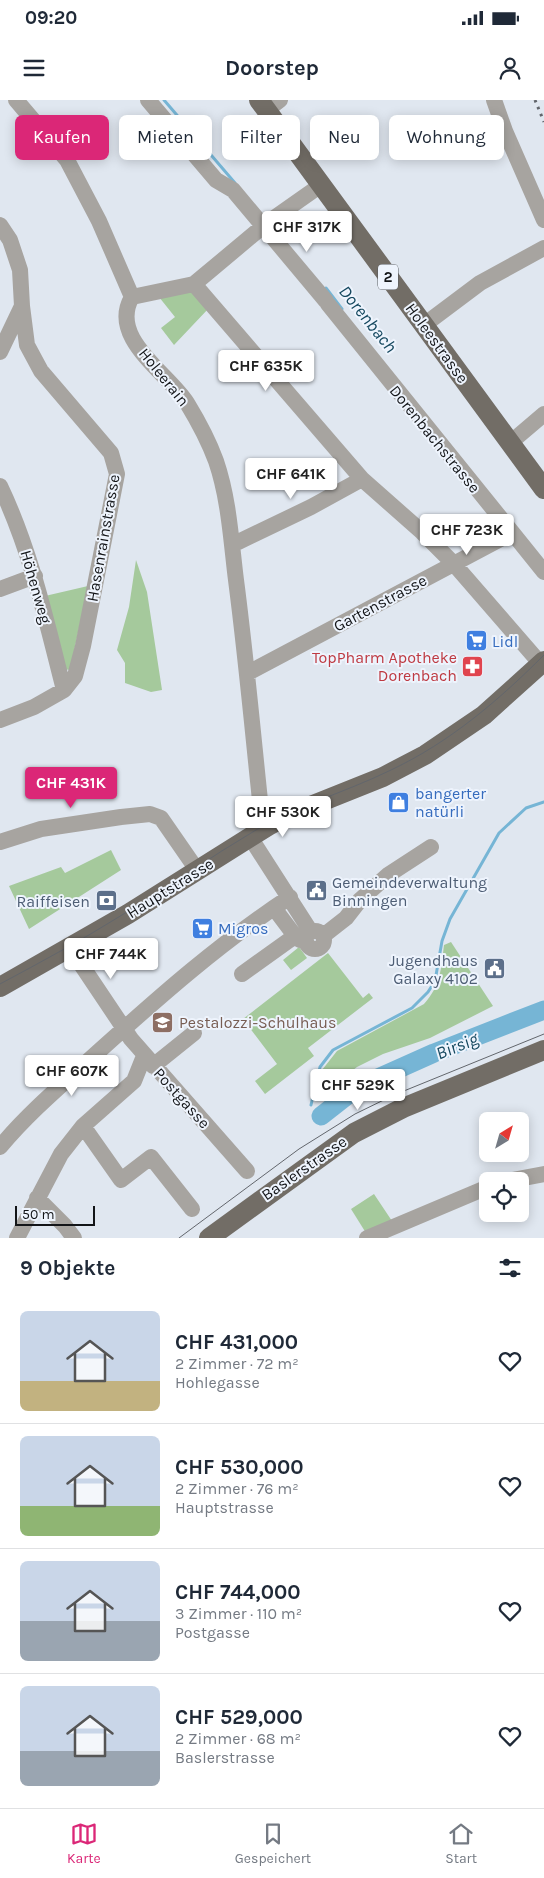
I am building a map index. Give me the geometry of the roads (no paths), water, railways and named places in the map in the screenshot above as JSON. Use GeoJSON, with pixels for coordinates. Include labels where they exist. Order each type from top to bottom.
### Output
{"type":"FeatureCollection","features":[{"type":"Feature","properties":{"kind":"main road","name":"Holeestrasse"},"geometry":{"type":"LineString","coordinates":[[269,103],[321,185],[544,489]]}},
{"type":"Feature","properties":{"kind":"main road","name":"Hauptstrasse"},"geometry":{"type":"LineString","coordinates":[[0,987],[128,914],[288,815],[383,777],[425,755],[484,714],[543,660]]}},
{"type":"Feature","properties":{"kind":"main road","name":"Baslerstrasse"},"geometry":{"type":"LineString","coordinates":[[209,1238],[330,1149],[370,1124],[403,1108],[544,1050]]}},
{"type":"Feature","properties":{"kind":"street"},"geometry":{"type":"LineString","coordinates":[[16,100],[68,160],[99,221],[132,297],[194,284],[268,223],[321,185]]}},
{"type":"Feature","properties":{"kind":"street","name":"Dorenbachstrasse"},"geometry":{"type":"LineString","coordinates":[[148,100],[216,180],[233,190],[268,223],[327,303],[544,572]]}},
{"type":"Feature","properties":{"kind":"street"},"geometry":{"type":"LineString","coordinates":[[494,100],[505,131],[544,220]]}},
{"type":"Feature","properties":{"kind":"street","name":"Hasenrainstrasse"},"geometry":{"type":"LineString","coordinates":[[0,225],[10,240],[20,270],[27,345],[41,371],[111,453],[117,474],[83,646],[75,676],[64,690],[34,707],[0,720]]}},
{"type":"Feature","properties":{"kind":"street"},"geometry":{"type":"LineString","coordinates":[[424,325],[480,282],[544,248]]}},
{"type":"Feature","properties":{"kind":"street"},"geometry":{"type":"LineString","coordinates":[[194,284],[362,479],[422,532],[543,660]]}},
{"type":"Feature","properties":{"kind":"street","name":"Holeerain"},"geometry":{"type":"LineString","coordinates":[[132,297],[127,306],[126,314],[128,332],[144,355],[186,402],[215,460],[227,502],[248,673],[261,810],[268,826]]}},
{"type":"Feature","properties":{"kind":"street"},"geometry":{"type":"LineString","coordinates":[[0,352],[22,306]]}},
{"type":"Feature","properties":{"kind":"street"},"geometry":{"type":"LineString","coordinates":[[510,443],[544,414]]}},
{"type":"Feature","properties":{"kind":"street"},"geometry":{"type":"LineString","coordinates":[[232,545],[311,507],[362,479]]}},
{"type":"Feature","properties":{"kind":"street","name":"Höhenweg"},"geometry":{"type":"LineString","coordinates":[[0,486],[11,508],[35,576],[64,690]]}},
{"type":"Feature","properties":{"kind":"street","name":"Gartenstrasse"},"geometry":{"type":"LineString","coordinates":[[248,673],[512,533]]}},
{"type":"Feature","properties":{"kind":"street"},"geometry":{"type":"LineString","coordinates":[[0,589],[35,576]]}},
{"type":"Feature","properties":{"kind":"street"},"geometry":{"type":"LineString","coordinates":[[0,842],[41,829],[150,814],[161,818],[197,870]]}},
{"type":"Feature","properties":{"kind":"street"},"geometry":{"type":"LineString","coordinates":[[250,837],[290,897],[309,936]]}},
{"type":"Feature","properties":{"kind":"street"},"geometry":{"type":"LineString","coordinates":[[242,974],[309,936],[346,918],[360,900],[388,875],[430,847]]}},
{"type":"Feature","properties":{"kind":"street"},"geometry":{"type":"LineString","coordinates":[[0,1147],[27,1116],[163,995],[290,897]]}},
{"type":"Feature","properties":{"kind":"street"},"geometry":{"type":"LineString","coordinates":[[274,908],[309,936]]}},
{"type":"Feature","properties":{"kind":"street","name":"Postgasse"},"geometry":{"type":"LineString","coordinates":[[70,948],[124,1029],[149,1061],[247,1171]]}},
{"type":"Feature","properties":{"kind":"street"},"geometry":{"type":"LineString","coordinates":[[17,1238],[61,1154],[83,1126],[134,1081],[149,1061],[191,1035]]}},
{"type":"Feature","properties":{"kind":"street"},"geometry":{"type":"LineString","coordinates":[[83,1126],[121,1180],[151,1156],[192,1208]]}},
{"type":"Feature","properties":{"kind":"street"},"geometry":{"type":"LineString","coordinates":[[529,1177],[544,1174]]}},
{"type":"Feature","properties":{"kind":"street"},"geometry":{"type":"LineString","coordinates":[[367,1238],[479,1191]]}},
{"type":"Feature","properties":{"kind":"street"},"geometry":{"type":"LineString","coordinates":[[37,1198],[66,1226],[74,1238]]}},
{"type":"Feature","properties":{"kind":"waterway","name":"Dorenbach"},"geometry":{"type":"LineString","coordinates":[[164,100],[235,183]]}},
{"type":"Feature","properties":{"kind":"waterway","name":"Dorenbach"},"geometry":{"type":"LineString","coordinates":[[326,288],[342,309]]}},
{"type":"Feature","properties":{"kind":"waterway"},"geometry":{"type":"LineString","coordinates":[[311,1105],[320,1067],[333,1050],[412,1008],[428,992],[435,981],[442,941],[450,919],[499,833],[526,808],[544,802]]}},
{"type":"Feature","properties":{"kind":"waterway","name":"Birsig"},"geometry":{"type":"LineString","coordinates":[[321,1116],[358,1087],[434,1053],[544,1010]]}},
{"type":"Feature","properties":{"kind":"tram line"},"geometry":{"type":"LineString","coordinates":[[0,984],[107,924],[272,821],[391,770],[433,747],[491,704],[544,655]]}},
{"type":"Feature","properties":{"kind":"tram line"},"geometry":{"type":"LineString","coordinates":[[179,1238],[299,1149],[355,1114],[394,1095],[544,1034]]}},
{"type":"Feature","properties":{"kind":"railway"},"geometry":{"type":"LineString","coordinates":[[535,100],[544,122]]}},
{"type":"Feature","properties":{"kind":"place","name":"Lidl"},"geometry":{"type":"Point","coordinates":[476,641]}},
{"type":"Feature","properties":{"kind":"place","name":"TopPharm Apotheke Dorenbach"},"geometry":{"type":"Point","coordinates":[473,666]}},
{"type":"Feature","properties":{"kind":"place","name":"bangerter natürli"},"geometry":{"type":"Point","coordinates":[399,802]}},
{"type":"Feature","properties":{"kind":"place","name":"Gemeindeverwaltung Binningen"},"geometry":{"type":"Point","coordinates":[316,891]}},
{"type":"Feature","properties":{"kind":"place","name":"Raiffeisen"},"geometry":{"type":"Point","coordinates":[106,901]}},
{"type":"Feature","properties":{"kind":"place","name":"Migros"},"geometry":{"type":"Point","coordinates":[202,928]}},
{"type":"Feature","properties":{"kind":"place","name":"Jugendhaus Galaxy 4102"},"geometry":{"type":"Point","coordinates":[494,969]}},
{"type":"Feature","properties":{"kind":"place","name":"Pestalozzi-Schulhaus"},"geometry":{"type":"Point","coordinates":[163,1022]}}]}
